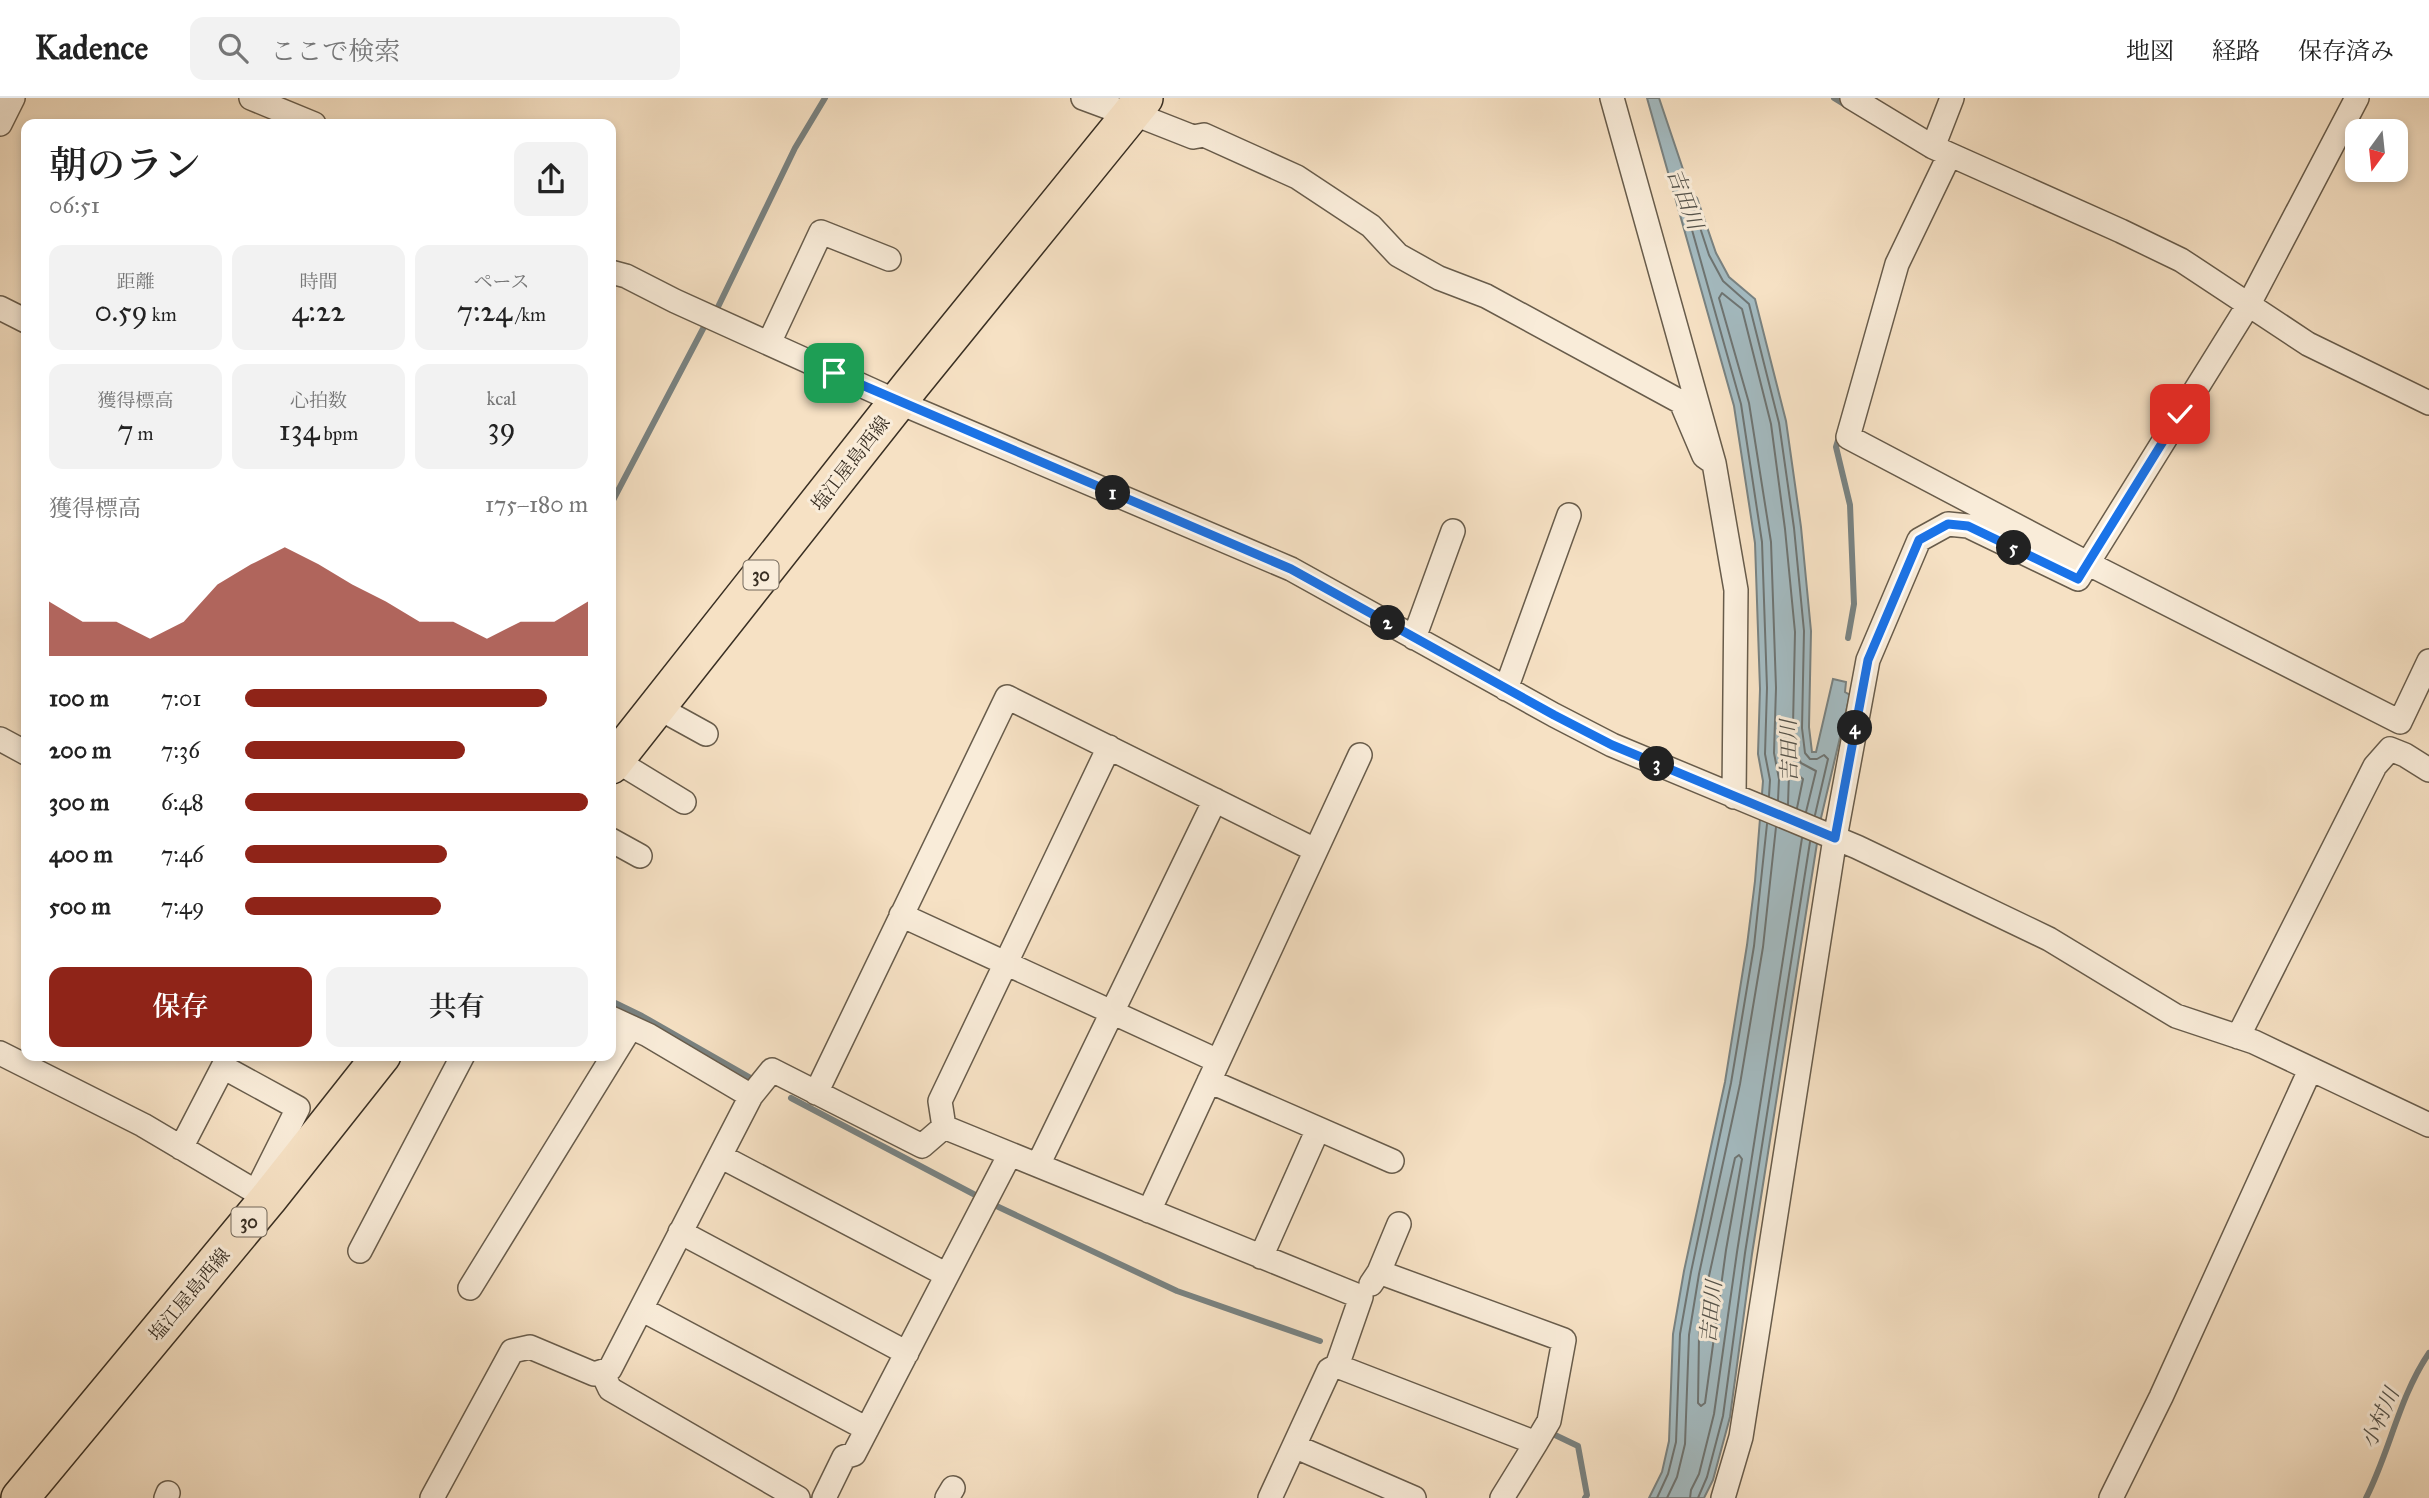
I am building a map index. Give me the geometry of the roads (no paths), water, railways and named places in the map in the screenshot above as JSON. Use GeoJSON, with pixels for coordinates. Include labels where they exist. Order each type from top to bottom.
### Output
{"type":"FeatureCollection","features":[{"type":"Feature","properties":{"kind":"main road","name":"塩江屋島西線"},"geometry":{"type":"LineString","coordinates":[[616,759],[898,402],[1138,106]]}},
{"type":"Feature","properties":{"kind":"main road","name":"塩江屋島西線"},"geometry":{"type":"LineString","coordinates":[[20,1498],[262,1195],[377,1061]]}},
{"type":"Feature","properties":{"kind":"street"},"geometry":{"type":"LineString","coordinates":[[0,124],[13,98]]}},
{"type":"Feature","properties":{"kind":"street"},"geometry":{"type":"LineString","coordinates":[[251,98],[302,119]]}},
{"type":"Feature","properties":{"kind":"street"},"geometry":{"type":"LineString","coordinates":[[1083,98],[1110,108],[1138,106],[1193,137],[1204,135],[1297,177],[1371,226],[1398,256],[1439,278],[1486,296],[1681,401],[1704,456],[1714,463]]}},
{"type":"Feature","properties":{"kind":"street"},"geometry":{"type":"LineString","coordinates":[[1612,98],[1714,463],[1736,590],[1741,800]]}},
{"type":"Feature","properties":{"kind":"street"},"geometry":{"type":"LineString","coordinates":[[1852,98],[1941,151],[2122,230],[2181,260],[2308,344],[2429,403]]}},
{"type":"Feature","properties":{"kind":"street"},"geometry":{"type":"LineString","coordinates":[[1952,98],[1941,151],[1897,264],[1849,437],[2087,563],[2400,722],[2429,661]]}},
{"type":"Feature","properties":{"kind":"street"},"geometry":{"type":"LineString","coordinates":[[1723,1498],[1741,1437],[1830,836],[1868,660],[1919,540],[1948,524],[1968,526],[2078,579],[2249,304],[2357,98]]}},
{"type":"Feature","properties":{"kind":"street"},"geometry":{"type":"LineString","coordinates":[[769,343],[821,232],[889,259]]}},
{"type":"Feature","properties":{"kind":"street"},"geometry":{"type":"LineString","coordinates":[[616,273],[898,402],[1291,569],[1612,745],[1830,836],[2049,939],[2176,1016],[2238,1037],[2310,1070],[2426,1116]]}},
{"type":"Feature","properties":{"kind":"street"},"geometry":{"type":"LineString","coordinates":[[0,308],[21,318]]}},
{"type":"Feature","properties":{"kind":"street"},"geometry":{"type":"LineString","coordinates":[[1506,688],[1569,515]]}},
{"type":"Feature","properties":{"kind":"street"},"geometry":{"type":"LineString","coordinates":[[1414,638],[1454,531]]}},
{"type":"Feature","properties":{"kind":"street"},"geometry":{"type":"LineString","coordinates":[[816,1093],[1007,697],[1315,850]]}},
{"type":"Feature","properties":{"kind":"street"},"geometry":{"type":"LineString","coordinates":[[657,707],[706,734]]}},
{"type":"Feature","properties":{"kind":"street"},"geometry":{"type":"LineString","coordinates":[[0,739],[21,750]]}},
{"type":"Feature","properties":{"kind":"street"},"geometry":{"type":"LineString","coordinates":[[944,1127],[940,1101],[1109,747]]}},
{"type":"Feature","properties":{"kind":"street"},"geometry":{"type":"LineString","coordinates":[[2238,1037],[2375,766],[2390,749],[2429,770]]}},
{"type":"Feature","properties":{"kind":"street"},"geometry":{"type":"LineString","coordinates":[[1149,1211],[1360,755]]}},
{"type":"Feature","properties":{"kind":"street"},"geometry":{"type":"LineString","coordinates":[[616,765],[684,802]]}},
{"type":"Feature","properties":{"kind":"street"},"geometry":{"type":"LineString","coordinates":[[1038,1165],[1215,800]]}},
{"type":"Feature","properties":{"kind":"street"},"geometry":{"type":"LineString","coordinates":[[616,843],[640,856]]}},
{"type":"Feature","properties":{"kind":"street"},"geometry":{"type":"LineString","coordinates":[[901,915],[1112,1011],[1318,1129],[1392,1161]]}},
{"type":"Feature","properties":{"kind":"street"},"geometry":{"type":"LineString","coordinates":[[621,1023],[751,1096]]}},
{"type":"Feature","properties":{"kind":"street"},"geometry":{"type":"LineString","coordinates":[[0,1053],[143,1125],[181,1148],[262,1195],[299,1108],[223,1067],[181,1148]]}},
{"type":"Feature","properties":{"kind":"street"},"geometry":{"type":"LineString","coordinates":[[360,1251],[460,1061]]}},
{"type":"Feature","properties":{"kind":"street"},"geometry":{"type":"LineString","coordinates":[[470,1288],[599,1061]]}},
{"type":"Feature","properties":{"kind":"street"},"geometry":{"type":"LineString","coordinates":[[432,1498],[512,1351],[530,1347],[594,1374],[610,1369],[751,1096],[772,1070],[922,1146],[944,1127]]}},
{"type":"Feature","properties":{"kind":"street"},"geometry":{"type":"LineString","coordinates":[[2111,1498],[2161,1397],[2310,1070]]}},
{"type":"Feature","properties":{"kind":"street"},"geometry":{"type":"LineString","coordinates":[[944,1127],[1361,1297]]}},
{"type":"Feature","properties":{"kind":"street"},"geometry":{"type":"LineString","coordinates":[[1261,1257],[1318,1129]]}},
{"type":"Feature","properties":{"kind":"street"},"geometry":{"type":"LineString","coordinates":[[824,1498],[844,1457],[855,1454],[1010,1154]]}},
{"type":"Feature","properties":{"kind":"street"},"geometry":{"type":"LineString","coordinates":[[720,1156],[947,1275]]}},
{"type":"Feature","properties":{"kind":"street"},"geometry":{"type":"LineString","coordinates":[[1270,1498],[1329,1370],[1337,1366],[1361,1297],[1380,1272],[1399,1224]]}},
{"type":"Feature","properties":{"kind":"street"},"geometry":{"type":"LineString","coordinates":[[680,1232],[907,1353]]}},
{"type":"Feature","properties":{"kind":"street"},"geometry":{"type":"LineString","coordinates":[[1380,1272],[1564,1340],[1549,1421],[1502,1498]]}},
{"type":"Feature","properties":{"kind":"street"},"geometry":{"type":"LineString","coordinates":[[641,1309],[867,1429]]}},
{"type":"Feature","properties":{"kind":"street"},"geometry":{"type":"LineString","coordinates":[[1337,1366],[1535,1443]]}},
{"type":"Feature","properties":{"kind":"street"},"geometry":{"type":"LineString","coordinates":[[602,1372],[610,1389],[798,1498]]}},
{"type":"Feature","properties":{"kind":"street"},"geometry":{"type":"LineString","coordinates":[[1294,1446],[1414,1498]]}},
{"type":"Feature","properties":{"kind":"water","name":"吉田川"},"geometry":{"type":"Polygon","coordinates":[[[1647,98],[1659,98],[1691,193],[1697,198],[1716,253],[1729,277],[1755,299],[1786,421],[1801,527],[1811,631],[1809,727],[1812,752],[1816,752],[1833,679],[1846,682],[1845,692],[1850,695],[1821,818],[1752,1254],[1730,1417],[1713,1480],[1704,1498],[1649,1498],[1662,1472],[1669,1441],[1673,1334],[1725,1082],[1755,881],[1763,781],[1758,754],[1760,689],[1755,543],[1734,406],[1647,98]]]}},
{"type":"Feature","properties":{"kind":"waterway"},"geometry":{"type":"LineString","coordinates":[[616,494],[705,325],[717,309],[795,148],[825,98]]}},
{"type":"Feature","properties":{"kind":"waterway"},"geometry":{"type":"LineString","coordinates":[[1834,98],[1847,106]]}},
{"type":"Feature","properties":{"kind":"waterway"},"geometry":{"type":"LineString","coordinates":[[1840,434],[1836,447],[1850,505],[1854,604],[1848,638]]}},
{"type":"Feature","properties":{"kind":"waterway"},"geometry":{"type":"LineString","coordinates":[[616,1003],[749,1077]]}},
{"type":"Feature","properties":{"kind":"waterway"},"geometry":{"type":"LineString","coordinates":[[791,1098],[981,1198]]}},
{"type":"Feature","properties":{"kind":"waterway"},"geometry":{"type":"LineString","coordinates":[[990,1203],[1177,1291],[1320,1341]]}},
{"type":"Feature","properties":{"kind":"waterway","name":"小村川"},"geometry":{"type":"LineString","coordinates":[[2366,1498],[2402,1406],[2429,1353]]}},
{"type":"Feature","properties":{"kind":"waterway"},"geometry":{"type":"LineString","coordinates":[[1555,1435],[1578,1446],[1587,1495],[1585,1498]]}}]}
